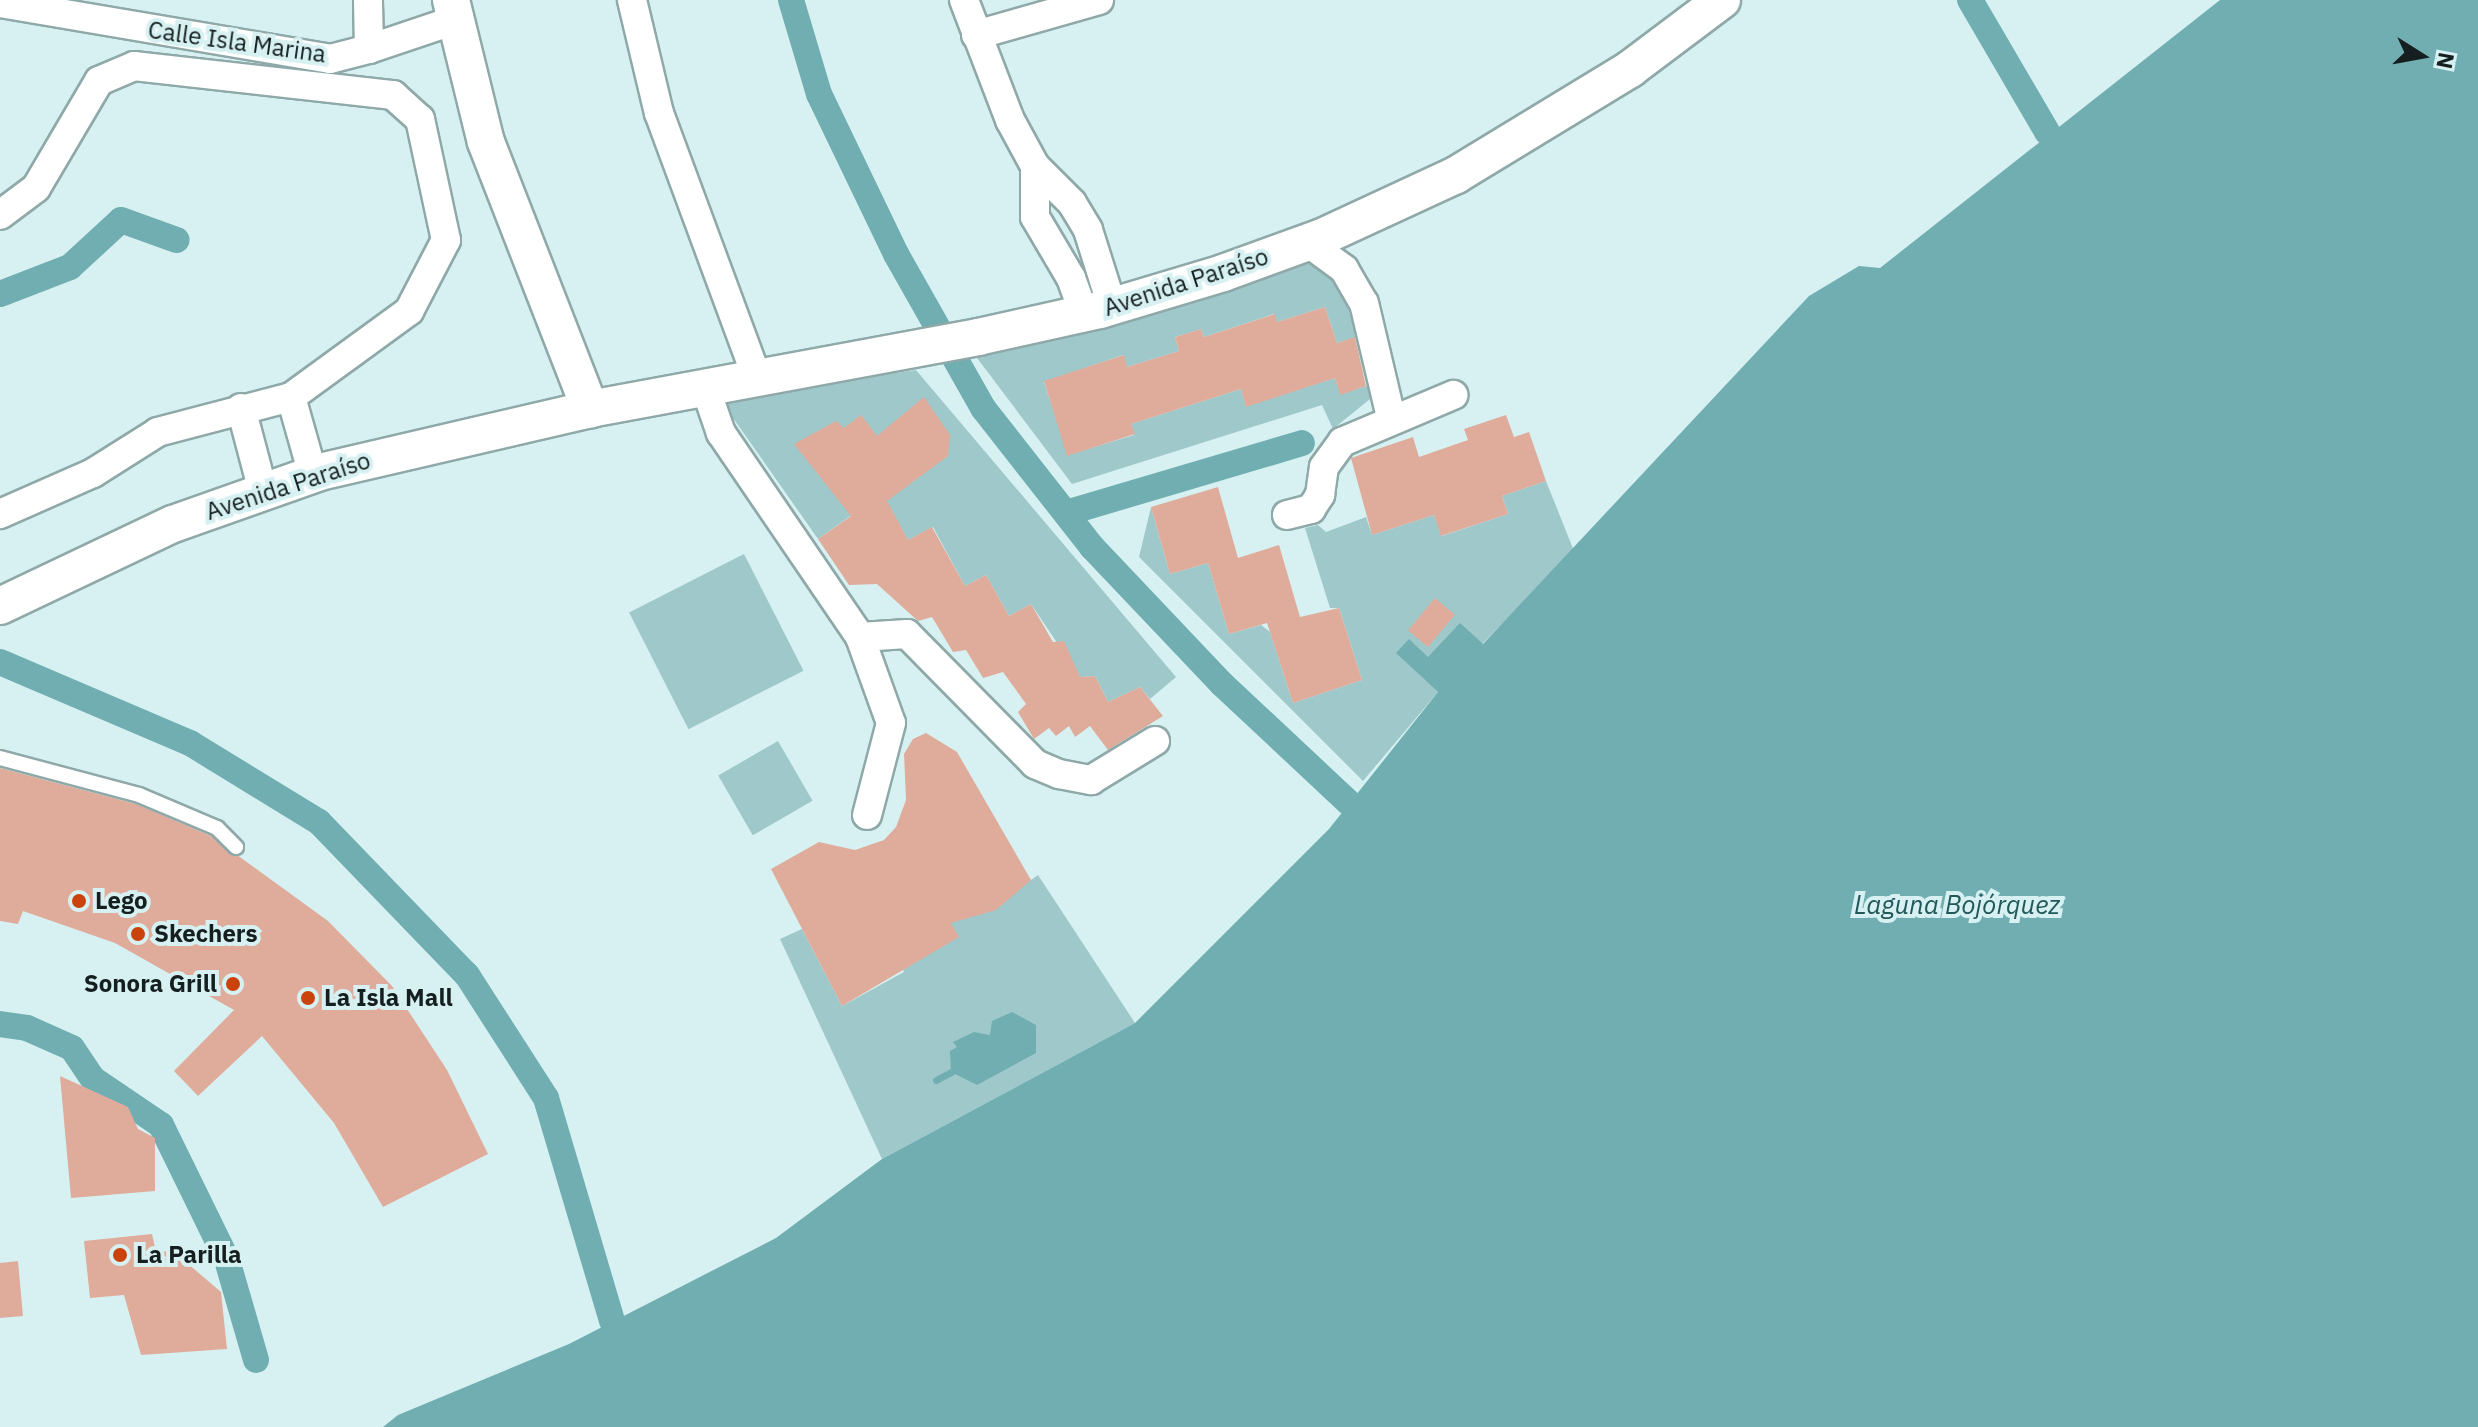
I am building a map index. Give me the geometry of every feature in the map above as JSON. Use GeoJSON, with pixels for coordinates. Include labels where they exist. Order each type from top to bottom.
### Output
{"type":"FeatureCollection","features":[{"type":"Feature","properties":{"kind":"street"},"geometry":{"type":"LineString","coordinates":[[368,0],[369,49]]}},
{"type":"Feature","properties":{"kind":"street"},"geometry":{"type":"LineString","coordinates":[[632,0],[659,113],[757,378]]}},
{"type":"Feature","properties":{"kind":"street"},"geometry":{"type":"LineString","coordinates":[[964,0],[976,35],[1035,166],[1072,203],[1088,230],[1098,310]]}},
{"type":"Feature","properties":{"kind":"street"},"geometry":{"type":"LineString","coordinates":[[976,35],[1099,0]]}},
{"type":"Feature","properties":{"kind":"street","name":"Avenida Paraíso"},"geometry":{"type":"LineString","coordinates":[[4,604],[108,552],[263,491],[313,475],[590,409],[913,350],[1098,310],[1307,242],[1456,175],[1557,117],[1722,0]]}},
{"type":"Feature","properties":{"kind":"street","name":"Calle Isla Marina"},"geometry":{"type":"LineString","coordinates":[[0,3],[55,15],[330,59],[369,49],[453,10]]}},
{"type":"Feature","properties":{"kind":"street"},"geometry":{"type":"LineString","coordinates":[[453,10],[486,142],[590,409]]}},
{"type":"Feature","properties":{"kind":"street"},"geometry":{"type":"LineString","coordinates":[[0,215],[36,188],[99,81],[134,66],[393,95],[420,119],[446,240],[409,311],[291,397],[158,432],[93,473],[0,514]]}},
{"type":"Feature","properties":{"kind":"street"},"geometry":{"type":"LineString","coordinates":[[1035,166],[1035,217],[1071,278],[1098,310]]}},
{"type":"Feature","properties":{"kind":"street"},"geometry":{"type":"LineString","coordinates":[[1307,242],[1344,269],[1364,303],[1391,417]]}},
{"type":"Feature","properties":{"kind":"street"},"geometry":{"type":"LineString","coordinates":[[705,387],[721,433],[860,637],[891,723],[867,815]]}},
{"type":"Feature","properties":{"kind":"street"},"geometry":{"type":"LineString","coordinates":[[1287,515],[1311,509],[1320,495],[1324,467],[1342,442],[1391,417],[1453,395]]}},
{"type":"Feature","properties":{"kind":"street"},"geometry":{"type":"LineString","coordinates":[[291,397],[313,475]]}},
{"type":"Feature","properties":{"kind":"street"},"geometry":{"type":"LineString","coordinates":[[241,408],[263,491]]}},
{"type":"Feature","properties":{"kind":"street"},"geometry":{"type":"LineString","coordinates":[[860,637],[907,634],[1035,764],[1059,774],[1091,780],[1155,741]]}},
{"type":"Feature","properties":{"kind":"lane"},"geometry":{"type":"LineString","coordinates":[[0,758],[139,795],[217,828],[236,847]]}},
{"type":"Feature","properties":{"kind":"shaded area"},"geometry":{"type":"Polygon","coordinates":[[[1297,258],[1321,265],[1339,280],[1357,337],[1337,343],[1325,307],[1277,322],[1274,314],[1204,337],[1201,329],[1175,337],[1179,351],[1127,367],[1123,355],[1044,382],[1068,455],[1134,435],[1131,424],[1241,389],[1246,406],[1335,378],[1340,394],[1373,384],[1375,395],[1333,429],[1322,405],[1072,484],[971,350],[1297,258]]]}},
{"type":"Feature","properties":{"kind":"shaded area"},"geometry":{"type":"Polygon","coordinates":[[[916,370],[1176,677],[1150,699],[1140,687],[1108,702],[1095,676],[1080,677],[1031,604],[1009,616],[986,575],[965,586],[933,527],[908,540],[889,506],[877,497],[818,539],[719,398],[916,370]]]}},
{"type":"Feature","properties":{"kind":"shaded area"},"geometry":{"type":"Polygon","coordinates":[[[1546,481],[1574,551],[1482,644],[1428,657],[1397,653],[1438,692],[1363,781],[1139,557],[1151,507],[1170,574],[1208,563],[1229,634],[1261,625],[1270,632],[1293,703],[1362,680],[1339,608],[1330,608],[1305,528],[1318,525],[1326,532],[1366,517],[1372,535],[1434,515],[1442,536],[1508,514],[1502,496],[1546,481]]]}},
{"type":"Feature","properties":{"kind":"shaded area"},"geometry":{"type":"Polygon","coordinates":[[[744,554],[803,671],[689,729],[629,613],[744,554]]]}},
{"type":"Feature","properties":{"kind":"shaded area"},"geometry":{"type":"Polygon","coordinates":[[[778,741],[812,801],[753,835],[718,776],[778,741]]]}},
{"type":"Feature","properties":{"kind":"shaded area"},"geometry":{"type":"Polygon","coordinates":[[[1038,875],[1135,1023],[882,1159],[780,939],[802,929],[842,1006],[904,972],[854,877],[1031,880],[1038,875]]]}},
{"type":"Feature","properties":{"kind":"water","name":"Laguna Bojórquez"},"geometry":{"type":"Polygon","coordinates":[[[2220,0],[2478,0],[2478,1427],[383,1427],[398,1415],[569,1344],[776,1238],[882,1159],[1135,1023],[1329,829],[1438,692],[1396,653],[1409,639],[1428,657],[1460,623],[1483,644],[1809,296],[1859,266],[1880,268],[2220,0]]]}},
{"type":"Feature","properties":{"kind":"water"},"geometry":{"type":"Polygon","coordinates":[[[1012,1012],[1036,1025],[1036,1053],[977,1085],[951,1072],[950,1051],[957,1047],[953,1042],[974,1032],[990,1035],[992,1021],[1012,1012]]]}},
{"type":"Feature","properties":{"kind":"building"},"geometry":{"type":"Polygon","coordinates":[[[1325,307],[1337,343],[1355,337],[1366,386],[1340,395],[1335,378],[1246,407],[1241,389],[1131,424],[1135,434],[1067,456],[1044,381],[1124,355],[1127,367],[1179,351],[1175,337],[1201,329],[1204,337],[1275,314],[1277,322],[1325,307]]]}},
{"type":"Feature","properties":{"kind":"building"},"geometry":{"type":"Polygon","coordinates":[[[924,397],[950,435],[948,456],[887,501],[908,540],[932,527],[965,586],[986,575],[1009,616],[1031,604],[1053,642],[1064,641],[1080,677],[1095,676],[1108,702],[1140,687],[1163,716],[1108,750],[1090,726],[1075,737],[1069,726],[1056,736],[1049,728],[1034,739],[1018,712],[1026,704],[1003,672],[983,678],[966,650],[953,652],[932,617],[918,621],[877,584],[849,585],[818,539],[851,516],[794,444],[836,421],[844,428],[861,415],[877,436],[924,397]]]}},
{"type":"Feature","properties":{"kind":"building"},"geometry":{"type":"Polygon","coordinates":[[[1506,415],[1514,437],[1529,432],[1546,481],[1502,496],[1508,514],[1441,536],[1434,515],[1372,535],[1351,458],[1413,437],[1419,457],[1468,440],[1464,429],[1506,415]]]}},
{"type":"Feature","properties":{"kind":"building"},"geometry":{"type":"Polygon","coordinates":[[[1218,487],[1238,558],[1279,545],[1300,617],[1339,608],[1362,680],[1293,703],[1267,623],[1229,634],[1208,563],[1170,574],[1151,507],[1218,487]]]}},
{"type":"Feature","properties":{"kind":"building"},"geometry":{"type":"Polygon","coordinates":[[[1435,598],[1455,615],[1428,647],[1408,630],[1435,598]]]}},
{"type":"Feature","properties":{"kind":"building"},"geometry":{"type":"Polygon","coordinates":[[[926,733],[957,752],[1031,880],[996,910],[951,923],[959,937],[842,1006],[771,869],[819,842],[855,850],[884,840],[896,827],[906,800],[904,754],[913,739],[926,733]]]}},
{"type":"Feature","properties":{"kind":"building","name":"La Isla Mall"},"geometry":{"type":"Polygon","coordinates":[[[0,768],[136,804],[211,836],[328,921],[392,986],[447,1070],[488,1154],[383,1207],[334,1123],[262,1036],[198,1096],[174,1071],[234,1010],[115,943],[23,911],[18,924],[0,921],[0,768]]]}},
{"type":"Feature","properties":{"kind":"building"},"geometry":{"type":"Polygon","coordinates":[[[60,1076],[128,1107],[138,1129],[155,1138],[155,1191],[71,1198],[60,1076]]]}},
{"type":"Feature","properties":{"kind":"building"},"geometry":{"type":"Polygon","coordinates":[[[152,1234],[156,1252],[173,1251],[221,1292],[227,1349],[141,1355],[124,1295],[90,1298],[84,1241],[152,1234]]]}},
{"type":"Feature","properties":{"kind":"building"},"geometry":{"type":"Polygon","coordinates":[[[18,1261],[23,1316],[0,1318],[0,1263],[18,1261]]]}},
{"type":"Feature","properties":{"kind":"waterway"},"geometry":{"type":"LineString","coordinates":[[791,0],[819,94],[896,254],[983,408],[1092,547],[1222,684],[1348,802]]}},
{"type":"Feature","properties":{"kind":"waterway"},"geometry":{"type":"LineString","coordinates":[[1970,0],[2047,132]]}},
{"type":"Feature","properties":{"kind":"waterway"},"geometry":{"type":"LineString","coordinates":[[0,294],[70,267],[121,220],[177,240]]}},
{"type":"Feature","properties":{"kind":"waterway"},"geometry":{"type":"LineString","coordinates":[[1066,513],[1302,443]]}},
{"type":"Feature","properties":{"kind":"waterway"},"geometry":{"type":"LineString","coordinates":[[0,662],[190,743],[319,822],[467,975],[546,1098],[612,1321]]}},
{"type":"Feature","properties":{"kind":"waterway"},"geometry":{"type":"LineString","coordinates":[[0,1024],[27,1028],[72,1048],[93,1079],[161,1125],[227,1260],[256,1360]]}},
{"type":"Feature","properties":{"kind":"waterway"},"geometry":{"type":"LineString","coordinates":[[936,1080],[951,1072]]}},
{"type":"Feature","properties":{"kind":"place","name":"Lego"},"geometry":{"type":"Point","coordinates":[79,901]}},
{"type":"Feature","properties":{"kind":"place","name":"Skechers"},"geometry":{"type":"Point","coordinates":[138,934]}},
{"type":"Feature","properties":{"kind":"place","name":"Sonora Grill"},"geometry":{"type":"Point","coordinates":[233,984]}},
{"type":"Feature","properties":{"kind":"place","name":"La Isla Mall"},"geometry":{"type":"Point","coordinates":[308,998]}},
{"type":"Feature","properties":{"kind":"place","name":"La Parilla"},"geometry":{"type":"Point","coordinates":[120,1255]}}]}
